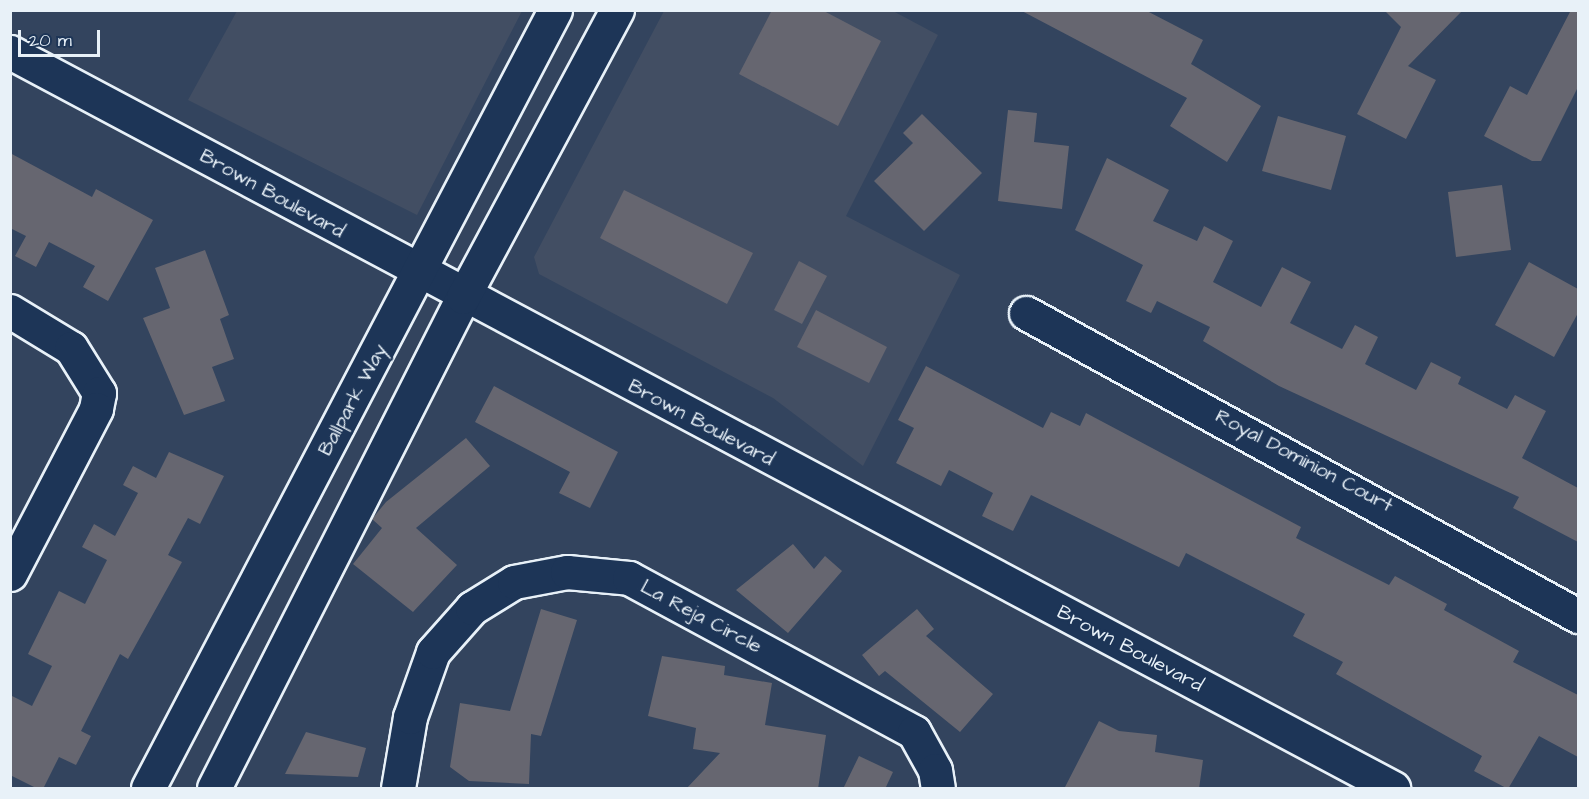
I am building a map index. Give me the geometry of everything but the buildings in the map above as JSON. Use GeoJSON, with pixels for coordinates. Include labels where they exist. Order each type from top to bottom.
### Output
{"type":"FeatureCollection","features":[{"type":"Feature","properties":{"kind":"street","name":"Ballpark Way"},"geometry":{"type":"LineString","coordinates":[[148,789],[555,10]]}},
{"type":"Feature","properties":{"kind":"street"},"geometry":{"type":"LineString","coordinates":[[214,789],[463,297],[617,10]]}},
{"type":"Feature","properties":{"kind":"street","name":"Brown Boulevard"},"geometry":{"type":"LineString","coordinates":[[10,52],[463,297],[1393,789]]}},
{"type":"Feature","properties":{"kind":"street"},"geometry":{"type":"LineString","coordinates":[[10,311],[71,348],[99,393],[96,409],[10,574]]}},
{"type":"Feature","properties":{"kind":"street","name":"Royal Dominion Court"},"geometry":{"type":"LineString","coordinates":[[1026,312],[1405,516],[1578,616]]}},
{"type":"Feature","properties":{"kind":"street","name":"La Reja Circle"},"geometry":{"type":"LineString","coordinates":[[398,789],[410,717],[434,652],[472,608],[514,582],[567,572],[629,578],[914,732],[935,770],[938,789]]}},
{"type":"Feature","properties":{"kind":"shaded area"},"geometry":{"type":"Polygon","coordinates":[[[237,11],[522,11],[417,215],[188,100],[237,11]]]}},
{"type":"Feature","properties":{"kind":"shaded area"},"geometry":{"type":"Polygon","coordinates":[[[664,11],[893,11],[938,35],[846,216],[960,275],[863,466],[773,398],[539,274],[534,257],[664,11]]]}}]}
